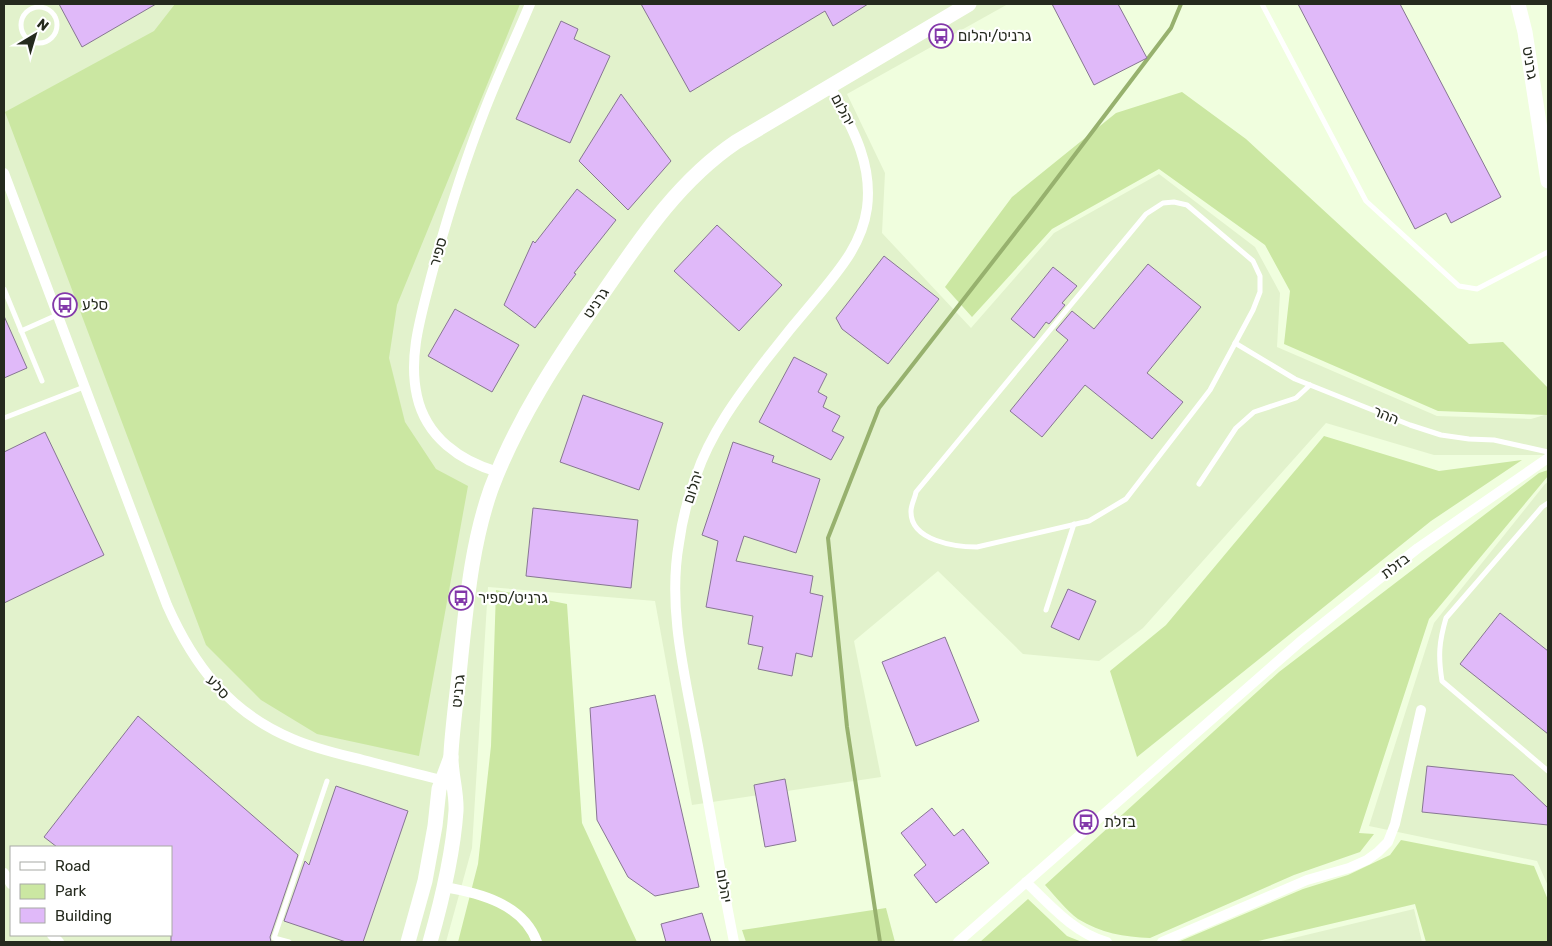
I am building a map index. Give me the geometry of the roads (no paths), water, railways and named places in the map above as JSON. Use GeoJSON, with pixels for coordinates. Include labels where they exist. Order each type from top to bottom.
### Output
{"type":"FeatureCollection","features":[{"type":"Feature","properties":{"kind":"street","name":"ספיר"},"geometry":{"type":"LineString","coordinates":[[498,472],[482,468],[454,452],[431,428],[423,414],[417,397],[414,377],[414,355],[425,300],[462,175],[490,95],[530,4]]}},
{"type":"Feature","properties":{"kind":"street","name":"גרניט"},"geometry":{"type":"LineString","coordinates":[[448,781],[472,563],[483,514],[498,472],[526,413],[557,361],[642,236],[668,204],[701,169],[720,153],[969,4]]}},
{"type":"Feature","properties":{"kind":"street","name":"גרניט"},"geometry":{"type":"LineString","coordinates":[[1518,4],[1525,32],[1548,181]]}},
{"type":"Feature","properties":{"kind":"street","name":"יהלום"},"geometry":{"type":"LineString","coordinates":[[734,942],[679,639],[676,574],[678,544],[696,476],[709,445],[765,360],[841,268],[853,251],[862,230],[867,207],[867,179],[864,159],[857,137],[830,86]]}},
{"type":"Feature","properties":{"kind":"street","name":"סלע"},"geometry":{"type":"LineString","coordinates":[[4,173],[167,605],[194,658],[219,689],[252,717],[271,729],[294,740],[319,748],[448,781]]}},
{"type":"Feature","properties":{"kind":"street","name":"בזלת"},"geometry":{"type":"LineString","coordinates":[[958,942],[1318,627],[1434,536],[1548,458]]}},
{"type":"Feature","properties":{"kind":"street"},"geometry":{"type":"LineString","coordinates":[[1162,942],[1307,880],[1349,868],[1367,860],[1378,852],[1388,842],[1395,824],[1421,710]]}},
{"type":"Feature","properties":{"kind":"street"},"geometry":{"type":"LineString","coordinates":[[430,942],[444,887],[456,811],[448,781]]}},
{"type":"Feature","properties":{"kind":"street"},"geometry":{"type":"LineString","coordinates":[[408,942],[425,880],[448,781]]}},
{"type":"Feature","properties":{"kind":"street"},"geometry":{"type":"LineString","coordinates":[[1026,882],[1061,916],[1081,930],[1107,942]]}},
{"type":"Feature","properties":{"kind":"street"},"geometry":{"type":"LineString","coordinates":[[444,887],[484,896],[501,904],[516,914],[527,926],[537,942]]}},
{"type":"Feature","properties":{"kind":"lane"},"geometry":{"type":"LineString","coordinates":[[1262,4],[1366,201],[1459,286],[1477,289],[1548,252]]}},
{"type":"Feature","properties":{"kind":"lane"},"geometry":{"type":"LineString","coordinates":[[30,6],[46,8],[55,17],[57,30],[49,40],[38,44],[32,42],[23,34],[22,18],[30,6]]}},
{"type":"Feature","properties":{"kind":"lane"},"geometry":{"type":"LineString","coordinates":[[1174,202],[1187,205],[1253,261],[1260,276],[1260,292],[1253,310],[1235,343],[1210,390],[1126,498],[1089,521],[977,547],[962,547],[942,543],[924,534],[915,526],[911,512],[916,492],[1146,214],[1163,204],[1174,202]]}},
{"type":"Feature","properties":{"kind":"lane"},"geometry":{"type":"LineString","coordinates":[[4,288],[42,381]]}},
{"type":"Feature","properties":{"kind":"lane"},"geometry":{"type":"LineString","coordinates":[[21,331],[57,315]]}},
{"type":"Feature","properties":{"kind":"lane","name":"ההר"},"geometry":{"type":"LineString","coordinates":[[1235,343],[1295,379],[1410,425],[1441,435],[1494,440],[1548,452]]}},
{"type":"Feature","properties":{"kind":"lane"},"geometry":{"type":"LineString","coordinates":[[1199,484],[1236,428],[1254,412],[1296,398],[1310,385]]}},
{"type":"Feature","properties":{"kind":"lane"},"geometry":{"type":"LineString","coordinates":[[4,418],[84,386]]}},
{"type":"Feature","properties":{"kind":"lane"},"geometry":{"type":"LineString","coordinates":[[1548,503],[1542,507],[1446,618],[1440,637],[1438,658],[1442,681],[1548,771]]}},
{"type":"Feature","properties":{"kind":"lane"},"geometry":{"type":"LineString","coordinates":[[1046,610],[1074,524]]}},
{"type":"Feature","properties":{"kind":"lane"},"geometry":{"type":"LineString","coordinates":[[290,942],[274,938],[327,781]]}},
{"type":"Feature","properties":{"kind":"waterway"},"geometry":{"type":"LineString","coordinates":[[880,942],[847,727],[828,538],[879,408],[1171,28],[1181,4]]}},
{"type":"Feature","properties":{"kind":"place","name":"גרניט/יהלום"},"geometry":{"type":"Point","coordinates":[941,36]}},
{"type":"Feature","properties":{"kind":"place","name":"סלע"},"geometry":{"type":"Point","coordinates":[65,305]}},
{"type":"Feature","properties":{"kind":"place","name":"גרניט/ספיר"},"geometry":{"type":"Point","coordinates":[461,598]}},
{"type":"Feature","properties":{"kind":"place","name":"בזלת"},"geometry":{"type":"Point","coordinates":[1086,822]}}]}
